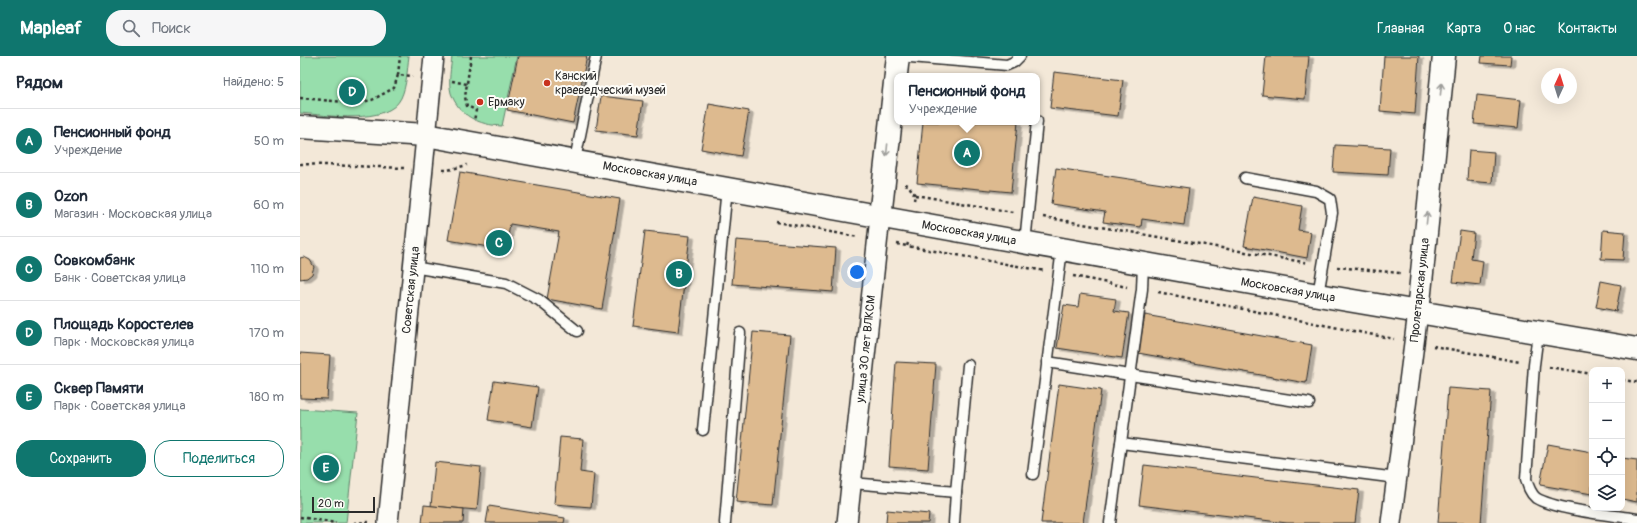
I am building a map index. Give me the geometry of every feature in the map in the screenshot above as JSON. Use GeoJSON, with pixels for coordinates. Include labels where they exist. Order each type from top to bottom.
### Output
{"type":"FeatureCollection","features":[{"type":"Feature","properties":{"kind":"street","name":"Советская улица"},"geometry":{"type":"LineString","coordinates":[[388,523],[434,56]]}},
{"type":"Feature","properties":{"kind":"street","name":"улица 30 лет ВЛКСМ"},"geometry":{"type":"LineString","coordinates":[[897,73],[898,56]]}},
{"type":"Feature","properties":{"kind":"street","name":"Пролетарская улица"},"geometry":{"type":"LineString","coordinates":[[1391,523],[1418,312],[1444,56]]}},
{"type":"Feature","properties":{"kind":"street","name":"улица 30 лет ВЛКСМ"},"geometry":{"type":"LineString","coordinates":[[847,523],[880,217],[894,103]]}},
{"type":"Feature","properties":{"kind":"street","name":"Московская улица"},"geometry":{"type":"LineString","coordinates":[[300,127],[426,135],[575,160],[880,217],[1318,295],[1637,349]]}},
{"type":"Feature","properties":{"kind":"lane"},"geometry":{"type":"LineString","coordinates":[[575,160],[596,56]]}},
{"type":"Feature","properties":{"kind":"lane"},"geometry":{"type":"LineString","coordinates":[[898,56],[1007,65],[1014,62],[1020,56]]}},
{"type":"Feature","properties":{"kind":"lane"},"geometry":{"type":"LineString","coordinates":[[1025,242],[1037,125]]}},
{"type":"Feature","properties":{"kind":"lane"},"geometry":{"type":"LineString","coordinates":[[1245,178],[1316,191],[1330,199],[1332,213],[1318,295]]}},
{"type":"Feature","properties":{"kind":"lane"},"geometry":{"type":"LineString","coordinates":[[704,430],[727,188]]}},
{"type":"Feature","properties":{"kind":"lane"},"geometry":{"type":"LineString","coordinates":[[1033,474],[1062,249]]}},
{"type":"Feature","properties":{"kind":"lane"},"geometry":{"type":"LineString","coordinates":[[1110,523],[1142,289],[1143,264]]}},
{"type":"Feature","properties":{"kind":"lane"},"geometry":{"type":"LineString","coordinates":[[413,267],[506,283],[539,300],[577,331]]}},
{"type":"Feature","properties":{"kind":"lane"},"geometry":{"type":"LineString","coordinates":[[725,523],[740,333]]}},
{"type":"Feature","properties":{"kind":"lane"},"geometry":{"type":"LineString","coordinates":[[1538,333],[1534,364],[1526,479],[1530,492],[1537,498],[1560,506],[1637,519]]}},
{"type":"Feature","properties":{"kind":"lane"},"geometry":{"type":"LineString","coordinates":[[1047,362],[1310,402]]}},
{"type":"Feature","properties":{"kind":"lane"},"geometry":{"type":"LineString","coordinates":[[954,523],[968,365]]}},
{"type":"Feature","properties":{"kind":"lane"},"geometry":{"type":"LineString","coordinates":[[1120,443],[1397,478]]}},
{"type":"Feature","properties":{"kind":"lane"},"geometry":{"type":"LineString","coordinates":[[852,483],[956,492]]}},
{"type":"Feature","properties":{"kind":"path"},"geometry":{"type":"LineString","coordinates":[[300,98],[356,103],[372,100],[394,88],[398,75],[400,56]]}},
{"type":"Feature","properties":{"kind":"path"},"geometry":{"type":"LineString","coordinates":[[398,75],[432,78],[467,84]]}},
{"type":"Feature","properties":{"kind":"path"},"geometry":{"type":"LineString","coordinates":[[300,164],[448,170],[468,165]]}},
{"type":"Feature","properties":{"kind":"path"},"geometry":{"type":"LineString","coordinates":[[915,195],[1323,265],[1422,276]]}},
{"type":"Feature","properties":{"kind":"path"},"geometry":{"type":"LineString","coordinates":[[1625,380],[1637,382]]}},
{"type":"Feature","properties":{"kind":"path"},"geometry":{"type":"LineString","coordinates":[[300,517],[336,523]]}},
{"type":"Feature","properties":{"kind":"green space"},"geometry":{"type":"Polygon","coordinates":[[[300,56],[409,56],[406,83],[403,93],[394,107],[370,116],[340,117],[300,113],[300,56]]]}},
{"type":"Feature","properties":{"kind":"green space"},"geometry":{"type":"Polygon","coordinates":[[[452,56],[517,56],[502,126],[485,124],[471,118],[459,108],[450,89],[452,56]]]}},
{"type":"Feature","properties":{"kind":"green space"},"geometry":{"type":"Polygon","coordinates":[[[300,409],[358,413],[346,523],[300,523],[300,409]]]}},
{"type":"Feature","properties":{"kind":"building","name":"Канский краеведческий музей"},"geometry":{"type":"Polygon","coordinates":[[[518,56],[587,56],[573,123],[507,110],[518,56]]]}},
{"type":"Feature","properties":{"kind":"building"},"geometry":{"type":"Polygon","coordinates":[[[1266,56],[1309,56],[1305,99],[1262,95],[1266,56]]]}},
{"type":"Feature","properties":{"kind":"building"},"geometry":{"type":"Polygon","coordinates":[[[1384,56],[1419,56],[1415,114],[1380,111],[1384,56]]]}},
{"type":"Feature","properties":{"kind":"building"},"geometry":{"type":"Polygon","coordinates":[[[1482,56],[1511,56],[1510,65],[1481,63],[1482,56]]]}},
{"type":"Feature","properties":{"kind":"building"},"geometry":{"type":"Polygon","coordinates":[[[1054,72],[1123,80],[1118,116],[1050,108],[1054,72]]]}},
{"type":"Feature","properties":{"kind":"building"},"geometry":{"type":"Polygon","coordinates":[[[1477,95],[1521,100],[1518,128],[1474,124],[1477,95]]]}},
{"type":"Feature","properties":{"kind":"building"},"geometry":{"type":"Polygon","coordinates":[[[601,96],[643,101],[638,135],[596,130],[601,96]]]}},
{"type":"Feature","properties":{"kind":"building"},"geometry":{"type":"Polygon","coordinates":[[[709,104],[749,111],[741,156],[701,149],[709,104]]]}},
{"type":"Feature","properties":{"kind":"building"},"geometry":{"type":"Polygon","coordinates":[[[923,125],[1018,125],[1011,192],[917,183],[923,125]]]}},
{"type":"Feature","properties":{"kind":"building"},"geometry":{"type":"Polygon","coordinates":[[[1335,145],[1390,148],[1388,175],[1333,172],[1335,145]]]}},
{"type":"Feature","properties":{"kind":"building"},"geometry":{"type":"Polygon","coordinates":[[[1469,150],[1494,152],[1492,183],[1467,181],[1469,150]]]}},
{"type":"Feature","properties":{"kind":"building"},"geometry":{"type":"Polygon","coordinates":[[[1056,168],[1189,188],[1184,225],[1142,219],[1141,227],[1103,222],[1105,212],[1051,204],[1056,168]]]}},
{"type":"Feature","properties":{"kind":"building"},"geometry":{"type":"Polygon","coordinates":[[[460,172],[620,199],[602,309],[547,299],[559,232],[510,224],[506,250],[448,240],[460,172]]]}},
{"type":"Feature","properties":{"kind":"building"},"geometry":{"type":"Polygon","coordinates":[[[1253,197],[1302,206],[1298,230],[1311,232],[1307,258],[1244,246],[1253,197]]]}},
{"type":"Feature","properties":{"kind":"building"},"geometry":{"type":"Polygon","coordinates":[[[1603,230],[1625,232],[1623,260],[1601,259],[1603,230]]]}},
{"type":"Feature","properties":{"kind":"building"},"geometry":{"type":"Polygon","coordinates":[[[645,231],[690,236],[678,332],[633,326],[645,231]]]}},
{"type":"Feature","properties":{"kind":"building"},"geometry":{"type":"Polygon","coordinates":[[[1460,231],[1474,233],[1471,259],[1483,261],[1480,285],[1453,282],[1460,231]]]}},
{"type":"Feature","properties":{"kind":"building"},"geometry":{"type":"Polygon","coordinates":[[[736,240],[836,248],[833,292],[732,284],[736,240]]]}},
{"type":"Feature","properties":{"kind":"building"},"geometry":{"type":"Polygon","coordinates":[[[304,257],[310,260],[314,267],[312,274],[307,278],[300,279],[300,258],[304,257]]]}},
{"type":"Feature","properties":{"kind":"building"},"geometry":{"type":"Polygon","coordinates":[[[1601,281],[1621,285],[1616,311],[1596,307],[1601,281]]]}},
{"type":"Feature","properties":{"kind":"building"},"geometry":{"type":"Polygon","coordinates":[[[1080,294],[1116,299],[1114,311],[1129,313],[1122,358],[1057,348],[1064,305],[1078,307],[1080,294]]]}},
{"type":"Feature","properties":{"kind":"building"},"geometry":{"type":"Polygon","coordinates":[[[1145,315],[1312,345],[1306,383],[1138,353],[1145,315]]]}},
{"type":"Feature","properties":{"kind":"building"},"geometry":{"type":"Polygon","coordinates":[[[753,332],[790,335],[773,505],[736,502],[753,332]]]}},
{"type":"Feature","properties":{"kind":"building"},"geometry":{"type":"Polygon","coordinates":[[[300,353],[330,355],[327,399],[300,398],[300,353]]]}},
{"type":"Feature","properties":{"kind":"building"},"geometry":{"type":"Polygon","coordinates":[[[896,362],[936,364],[928,469],[889,466],[896,362]]]}},
{"type":"Feature","properties":{"kind":"building"},"geometry":{"type":"Polygon","coordinates":[[[494,381],[538,387],[532,427],[488,420],[494,381]]]}},
{"type":"Feature","properties":{"kind":"building"},"geometry":{"type":"Polygon","coordinates":[[[1059,384],[1101,390],[1083,523],[1041,523],[1059,384]]]}},
{"type":"Feature","properties":{"kind":"building"},"geometry":{"type":"Polygon","coordinates":[[[1448,388],[1491,391],[1481,523],[1438,523],[1448,388]]]}},
{"type":"Feature","properties":{"kind":"building"},"geometry":{"type":"Polygon","coordinates":[[[560,437],[583,439],[580,472],[594,474],[591,507],[554,504],[560,437]]]}},
{"type":"Feature","properties":{"kind":"building"},"geometry":{"type":"Polygon","coordinates":[[[1548,444],[1589,451],[1589,493],[1540,485],[1548,444]]]}},
{"type":"Feature","properties":{"kind":"building"},"geometry":{"type":"Polygon","coordinates":[[[1625,458],[1637,460],[1637,502],[1625,500],[1625,458]]]}},
{"type":"Feature","properties":{"kind":"building"},"geometry":{"type":"Polygon","coordinates":[[[435,462],[481,467],[477,510],[431,506],[435,462]]]}},
{"type":"Feature","properties":{"kind":"building"},"geometry":{"type":"Polygon","coordinates":[[[1144,465],[1359,490],[1355,523],[1287,523],[1139,505],[1144,465]]]}},
{"type":"Feature","properties":{"kind":"building"},"geometry":{"type":"Polygon","coordinates":[[[424,505],[464,509],[463,523],[422,523],[424,505]]]}},
{"type":"Feature","properties":{"kind":"building"},"geometry":{"type":"Polygon","coordinates":[[[489,506],[565,518],[564,523],[486,523],[489,506]]]}},
{"type":"Feature","properties":{"kind":"building"},"geometry":{"type":"Polygon","coordinates":[[[887,510],[929,514],[928,523],[886,523],[887,510]]]}},
{"type":"Feature","properties":{"kind":"place","name":"Канский краеведческий музей"},"geometry":{"type":"Point","coordinates":[547,83]}},
{"type":"Feature","properties":{"kind":"place","name":"Площадь Коростелев"},"geometry":{"type":"Point","coordinates":[352,92]}},
{"type":"Feature","properties":{"kind":"place","name":"Ермаку"},"geometry":{"type":"Point","coordinates":[480,102]}},
{"type":"Feature","properties":{"kind":"place","name":"Пенсионный фонд"},"geometry":{"type":"Point","coordinates":[967,153]}},
{"type":"Feature","properties":{"kind":"place","name":"Совкомбанк"},"geometry":{"type":"Point","coordinates":[499,243]}},
{"type":"Feature","properties":{"kind":"place","name":"Ozon"},"geometry":{"type":"Point","coordinates":[679,274]}},
{"type":"Feature","properties":{"kind":"place","name":"Сквер Памяти"},"geometry":{"type":"Point","coordinates":[326,468]}}]}
